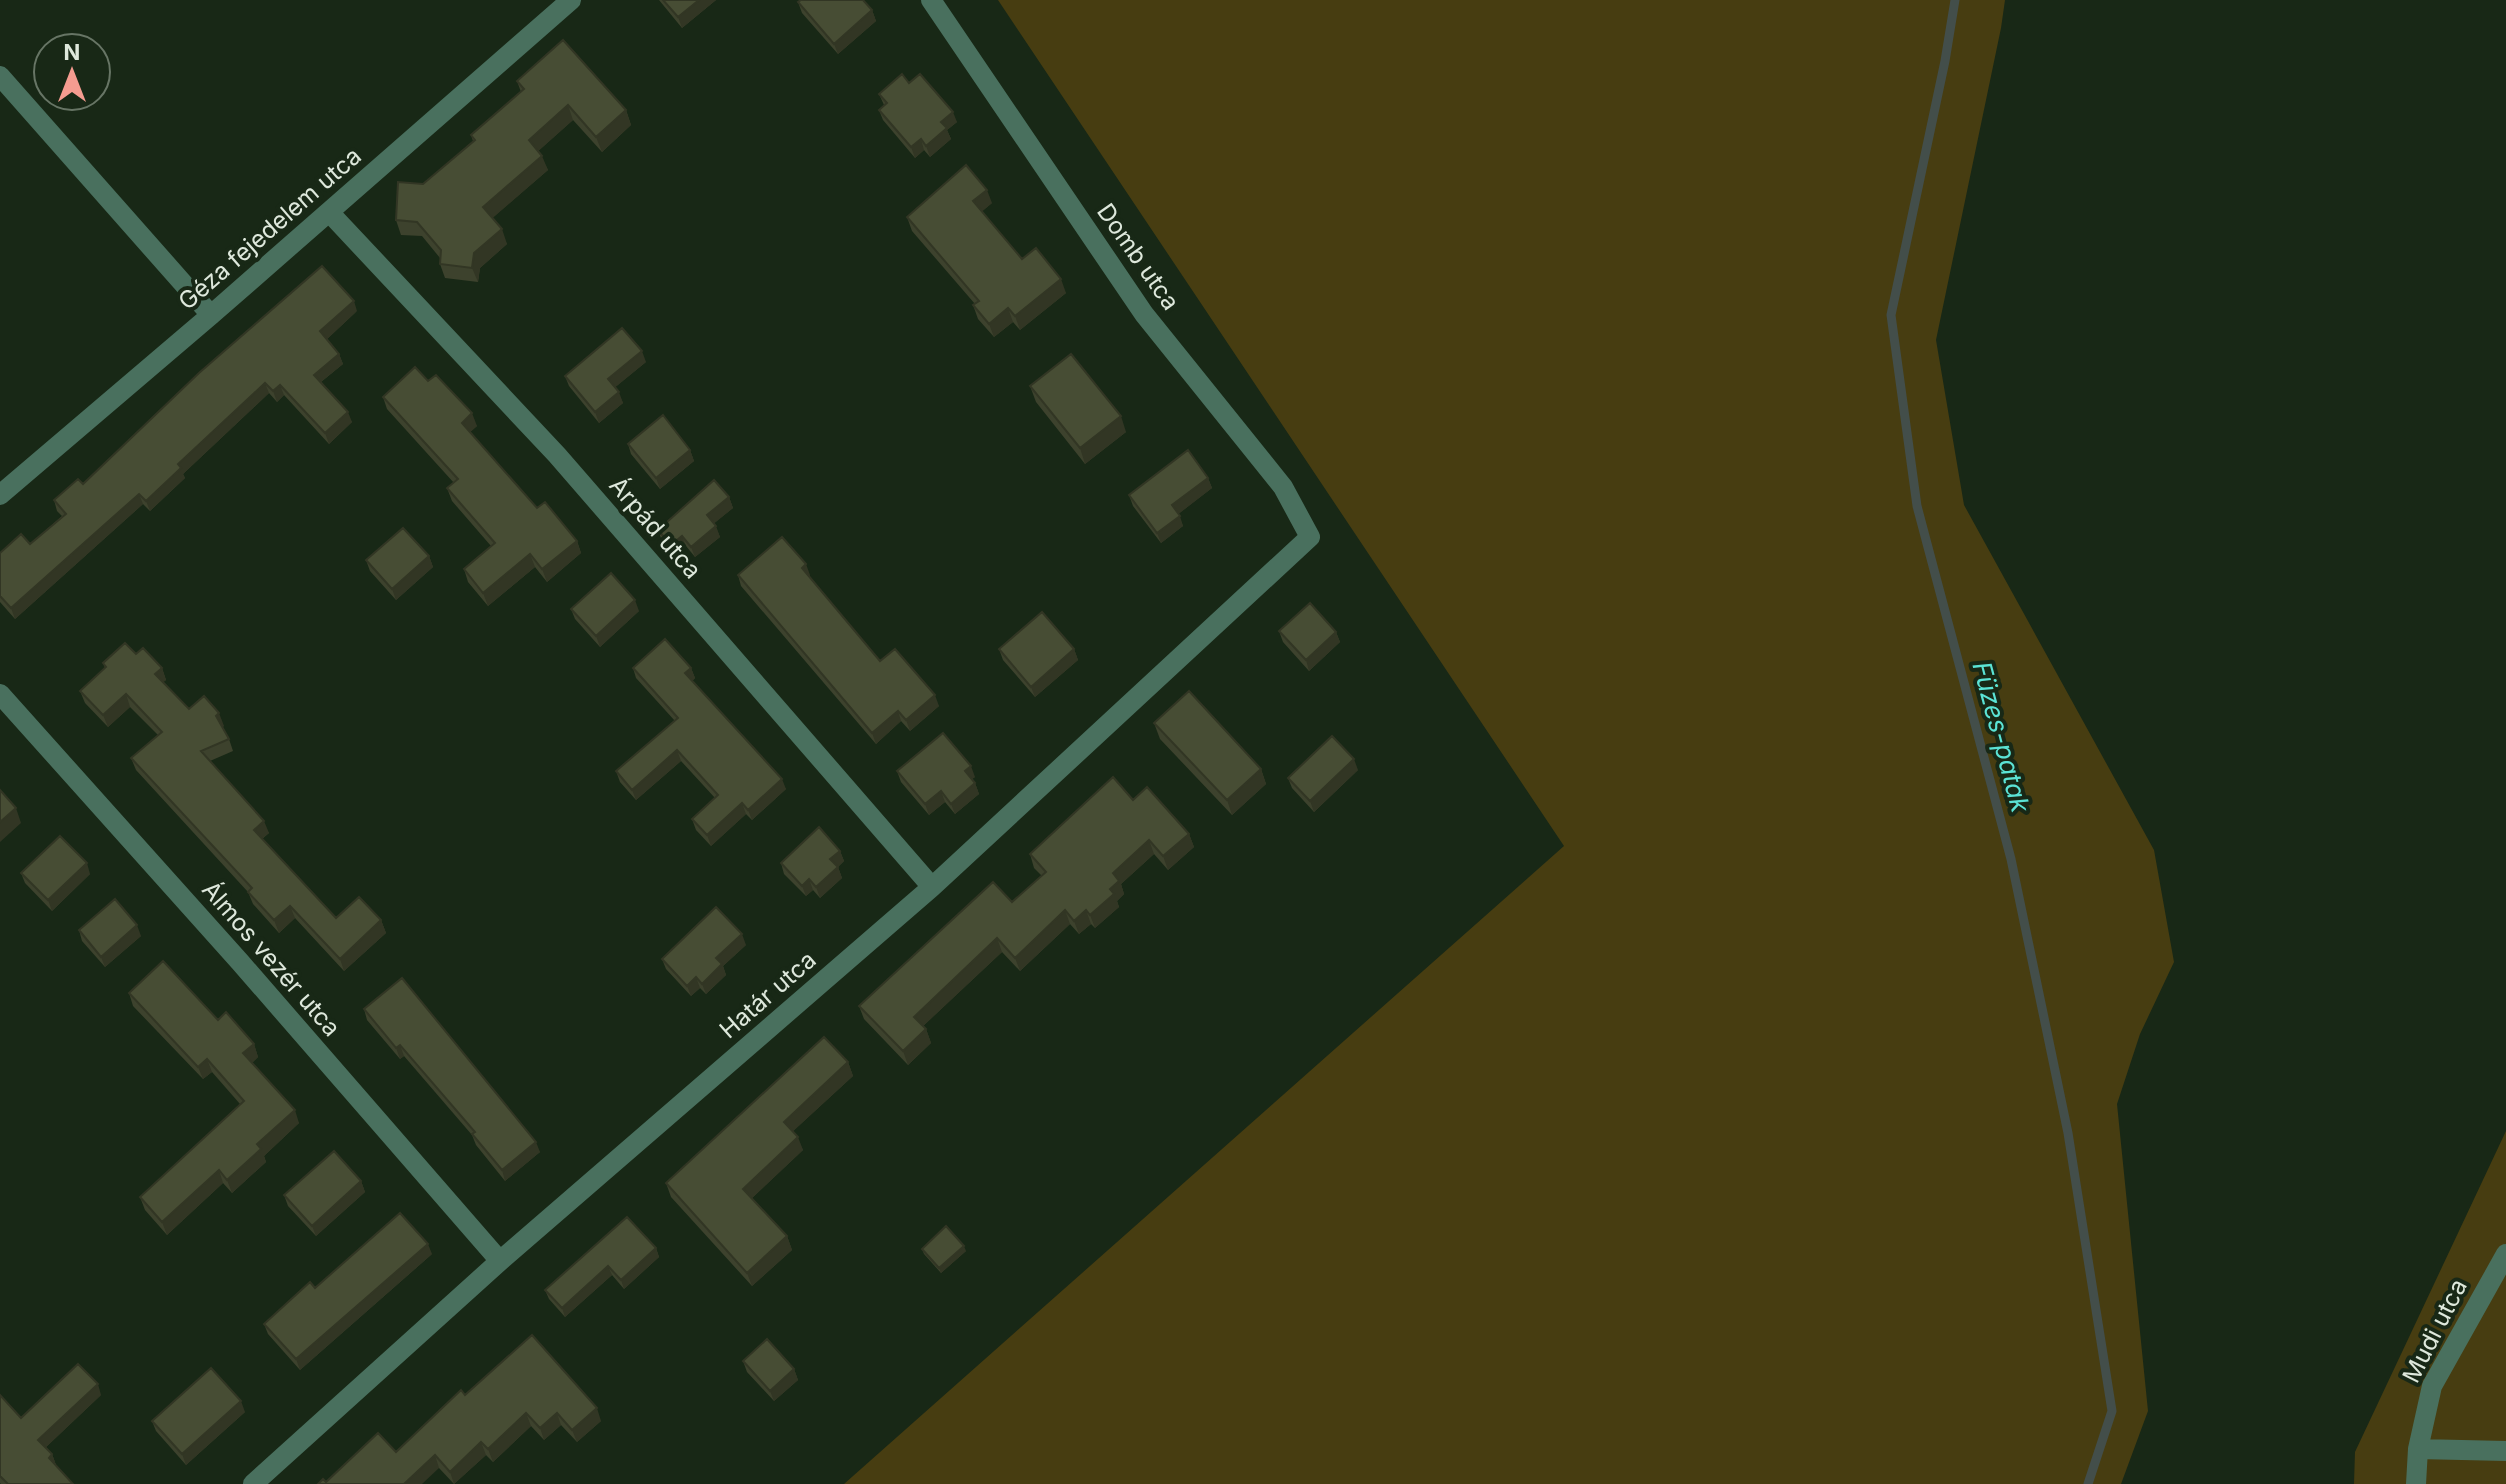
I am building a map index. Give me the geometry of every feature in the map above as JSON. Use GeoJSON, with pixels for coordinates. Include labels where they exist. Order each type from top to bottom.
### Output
{"type":"FeatureCollection","features":[{"type":"Feature","properties":{"kind":"street","name":"Géza fejedelem utca"},"geometry":{"type":"LineString","coordinates":[[0,495],[571,0]]}},
{"type":"Feature","properties":{"kind":"street","name":"Domb utca"},"geometry":{"type":"LineString","coordinates":[[931,0],[1144,314],[1283,487],[1310,537]]}},
{"type":"Feature","properties":{"kind":"street"},"geometry":{"type":"LineString","coordinates":[[0,76],[211,315]]}},
{"type":"Feature","properties":{"kind":"street","name":"Árpád utca"},"geometry":{"type":"LineString","coordinates":[[329,212],[557,455],[932,887]]}},
{"type":"Feature","properties":{"kind":"street","name":"Határ utca"},"geometry":{"type":"LineString","coordinates":[[253,1484],[500,1261],[932,887],[1310,537]]}},
{"type":"Feature","properties":{"kind":"street","name":"Álmos vezér utca"},"geometry":{"type":"LineString","coordinates":[[0,694],[240,962],[500,1261]]}},
{"type":"Feature","properties":{"kind":"street","name":"Mudi utca"},"geometry":{"type":"LineString","coordinates":[[2416,1484],[2418,1449],[2432,1386],[2506,1254]]}},
{"type":"Feature","properties":{"kind":"street"},"geometry":{"type":"LineString","coordinates":[[2418,1449],[2506,1451]]}},
{"type":"Feature","properties":{"kind":"shaded area"},"geometry":{"type":"Polygon","coordinates":[[[998,0],[2005,0],[1936,340],[1964,505],[2154,850],[2174,962],[2140,1034],[2117,1104],[2148,1411],[2121,1484],[844,1484],[1564,846],[998,0]]]}},
{"type":"Feature","properties":{"kind":"shaded area"},"geometry":{"type":"Polygon","coordinates":[[[2506,1131],[2506,1484],[2354,1484],[2355,1452],[2506,1131]]]}},
{"type":"Feature","properties":{"kind":"building"},"geometry":{"type":"Polygon","coordinates":[[[663,0],[699,0],[678,17],[663,0]]]}},
{"type":"Feature","properties":{"kind":"building"},"geometry":{"type":"Polygon","coordinates":[[[863,0],[872,10],[834,44],[798,2],[863,0]]]}},
{"type":"Feature","properties":{"kind":"building"},"geometry":{"type":"Polygon","coordinates":[[[563,40],[626,110],[596,137],[568,105],[529,140],[542,156],[483,207],[502,229],[474,253],[472,268],[440,264],[441,250],[417,222],[396,220],[398,182],[423,184],[475,140],[471,135],[524,89],[517,81],[563,40]]]}},
{"type":"Feature","properties":{"kind":"building"},"geometry":{"type":"Polygon","coordinates":[[[902,74],[909,83],[920,74],[953,112],[941,122],[947,128],[926,146],[921,139],[911,147],[879,110],[887,103],[879,94],[902,74]]]}},
{"type":"Feature","properties":{"kind":"building"},"geometry":{"type":"Polygon","coordinates":[[[966,165],[987,190],[973,201],[1022,259],[1036,248],[1061,279],[1015,316],[1008,308],[989,324],[973,305],[979,301],[907,217],[966,165]]]}},
{"type":"Feature","properties":{"kind":"building"},"geometry":{"type":"Polygon","coordinates":[[[322,266],[354,301],[320,331],[339,354],[314,375],[348,412],[325,433],[280,385],[273,391],[265,383],[178,464],[181,468],[146,501],[139,494],[11,608],[0,596],[0,553],[21,534],[30,544],[66,514],[54,500],[78,479],[83,484],[199,373],[322,266]]]}},
{"type":"Feature","properties":{"kind":"building"},"geometry":{"type":"Polygon","coordinates":[[[622,328],[642,351],[608,379],[619,392],[595,412],[565,376],[622,328]]]}},
{"type":"Feature","properties":{"kind":"building"},"geometry":{"type":"Polygon","coordinates":[[[1071,354],[1121,416],[1080,448],[1030,386],[1071,354]]]}},
{"type":"Feature","properties":{"kind":"building"},"geometry":{"type":"Polygon","coordinates":[[[415,367],[428,381],[436,375],[472,413],[462,423],[537,508],[545,502],[577,541],[542,569],[530,554],[483,593],[464,569],[495,543],[447,488],[458,479],[383,397],[415,367]]]}},
{"type":"Feature","properties":{"kind":"building"},"geometry":{"type":"Polygon","coordinates":[[[663,415],[690,450],[656,478],[628,444],[663,415]]]}},
{"type":"Feature","properties":{"kind":"building"},"geometry":{"type":"Polygon","coordinates":[[[1188,450],[1208,478],[1172,505],[1180,516],[1157,533],[1129,495],[1188,450]]]}},
{"type":"Feature","properties":{"kind":"building"},"geometry":{"type":"Polygon","coordinates":[[[714,480],[729,497],[707,515],[716,526],[691,547],[682,536],[671,545],[658,530],[714,480]]]}},
{"type":"Feature","properties":{"kind":"building"},"geometry":{"type":"Polygon","coordinates":[[[403,528],[429,556],[392,589],[366,560],[403,528]]]}},
{"type":"Feature","properties":{"kind":"building"},"geometry":{"type":"Polygon","coordinates":[[[782,537],[806,564],[802,568],[880,661],[895,649],[935,695],[906,720],[898,711],[872,733],[738,575],[782,537]]]}},
{"type":"Feature","properties":{"kind":"building"},"geometry":{"type":"Polygon","coordinates":[[[611,573],[635,600],[596,636],[571,609],[611,573]]]}},
{"type":"Feature","properties":{"kind":"building"},"geometry":{"type":"Polygon","coordinates":[[[1310,603],[1336,632],[1306,660],[1279,631],[1310,603]]]}},
{"type":"Feature","properties":{"kind":"building"},"geometry":{"type":"Polygon","coordinates":[[[1042,612],[1074,649],[1031,687],[999,649],[1042,612]]]}},
{"type":"Feature","properties":{"kind":"building"},"geometry":{"type":"Polygon","coordinates":[[[665,639],[691,668],[685,673],[782,779],[748,810],[742,803],[707,835],[692,819],[718,795],[677,750],[632,790],[616,771],[678,718],[633,668],[665,639]]]}},
{"type":"Feature","properties":{"kind":"building"},"geometry":{"type":"Polygon","coordinates":[[[125,643],[136,654],[143,648],[162,668],[155,674],[189,709],[204,696],[219,713],[216,716],[229,739],[201,751],[264,821],[254,830],[336,918],[359,897],[381,920],[340,959],[290,906],[274,920],[248,892],[252,888],[131,758],[162,732],[126,694],[103,715],[80,691],[106,667],[103,663],[125,643]]]}},
{"type":"Feature","properties":{"kind":"building"},"geometry":{"type":"Polygon","coordinates":[[[1189,691],[1261,769],[1227,800],[1154,723],[1189,691]]]}},
{"type":"Feature","properties":{"kind":"building"},"geometry":{"type":"Polygon","coordinates":[[[943,733],[971,766],[965,771],[975,783],[951,804],[941,791],[925,804],[897,771],[943,733]]]}},
{"type":"Feature","properties":{"kind":"building"},"geometry":{"type":"Polygon","coordinates":[[[1332,736],[1354,759],[1310,801],[1288,778],[1332,736]]]}},
{"type":"Feature","properties":{"kind":"building"},"geometry":{"type":"Polygon","coordinates":[[[1113,777],[1133,800],[1147,787],[1189,834],[1163,856],[1149,840],[1113,873],[1119,881],[1110,889],[1114,894],[1090,915],[1086,910],[1074,921],[1065,910],[1015,958],[997,938],[914,1017],[926,1029],[903,1051],[859,1006],[993,882],[1012,902],[1046,872],[1030,854],[1113,777]]]}},
{"type":"Feature","properties":{"kind":"building"},"geometry":{"type":"Polygon","coordinates":[[[0,790],[16,808],[0,822],[0,790]]]}},
{"type":"Feature","properties":{"kind":"building"},"geometry":{"type":"Polygon","coordinates":[[[819,827],[840,851],[830,859],[838,867],[816,887],[809,879],[802,886],[781,863],[819,827]]]}},
{"type":"Feature","properties":{"kind":"building"},"geometry":{"type":"Polygon","coordinates":[[[60,836],[87,863],[48,900],[21,873],[60,836]]]}},
{"type":"Feature","properties":{"kind":"building"},"geometry":{"type":"Polygon","coordinates":[[[115,899],[137,925],[101,957],[79,930],[115,899]]]}},
{"type":"Feature","properties":{"kind":"building"},"geometry":{"type":"Polygon","coordinates":[[[716,907],[742,934],[716,958],[722,964],[702,984],[696,977],[687,986],[662,959],[716,907]]]}},
{"type":"Feature","properties":{"kind":"building"},"geometry":{"type":"Polygon","coordinates":[[[163,961],[218,1020],[226,1012],[254,1044],[243,1053],[295,1110],[257,1144],[261,1149],[227,1180],[219,1170],[162,1222],[140,1197],[244,1101],[207,1059],[198,1067],[129,993],[163,961]]]}},
{"type":"Feature","properties":{"kind":"building"},"geometry":{"type":"Polygon","coordinates":[[[402,978],[536,1142],[502,1170],[472,1134],[475,1132],[400,1045],[396,1048],[364,1009],[402,978]]]}},
{"type":"Feature","properties":{"kind":"building"},"geometry":{"type":"Polygon","coordinates":[[[824,1037],[848,1062],[784,1122],[798,1137],[743,1189],[787,1236],[747,1273],[666,1183],[824,1037]]]}},
{"type":"Feature","properties":{"kind":"building"},"geometry":{"type":"Polygon","coordinates":[[[334,1151],[361,1181],[312,1226],[284,1195],[334,1151]]]}},
{"type":"Feature","properties":{"kind":"building"},"geometry":{"type":"Polygon","coordinates":[[[400,1213],[428,1244],[296,1359],[264,1324],[310,1282],[315,1288],[400,1213]]]}},
{"type":"Feature","properties":{"kind":"building"},"geometry":{"type":"Polygon","coordinates":[[[627,1217],[656,1248],[621,1280],[608,1266],[562,1308],[545,1290],[627,1217]]]}},
{"type":"Feature","properties":{"kind":"building"},"geometry":{"type":"Polygon","coordinates":[[[946,1226],[964,1246],[939,1268],[922,1249],[946,1226]]]}},
{"type":"Feature","properties":{"kind":"building"},"geometry":{"type":"Polygon","coordinates":[[[532,1335],[597,1408],[572,1430],[557,1413],[540,1428],[526,1413],[488,1449],[481,1442],[450,1472],[435,1455],[404,1484],[318,1484],[323,1479],[326,1482],[378,1433],[396,1452],[461,1390],[465,1395],[532,1335]]]}},
{"type":"Feature","properties":{"kind":"building"},"geometry":{"type":"Polygon","coordinates":[[[767,1339],[794,1369],[770,1391],[743,1361],[767,1339]]]}},
{"type":"Feature","properties":{"kind":"building"},"geometry":{"type":"Polygon","coordinates":[[[78,1364],[98,1384],[38,1440],[52,1454],[49,1458],[73,1484],[8,1484],[0,1476],[0,1395],[21,1418],[78,1364]]]}},
{"type":"Feature","properties":{"kind":"building"},"geometry":{"type":"Polygon","coordinates":[[[211,1368],[241,1401],[182,1454],[152,1421],[211,1368]]]}},
{"type":"Feature","properties":{"kind":"waterway","name":"Füzes-patak"},"geometry":{"type":"LineString","coordinates":[[1955,0],[1891,315],[1917,506],[2011,859],[2068,1133],[2112,1411],[2088,1484]]}}]}
